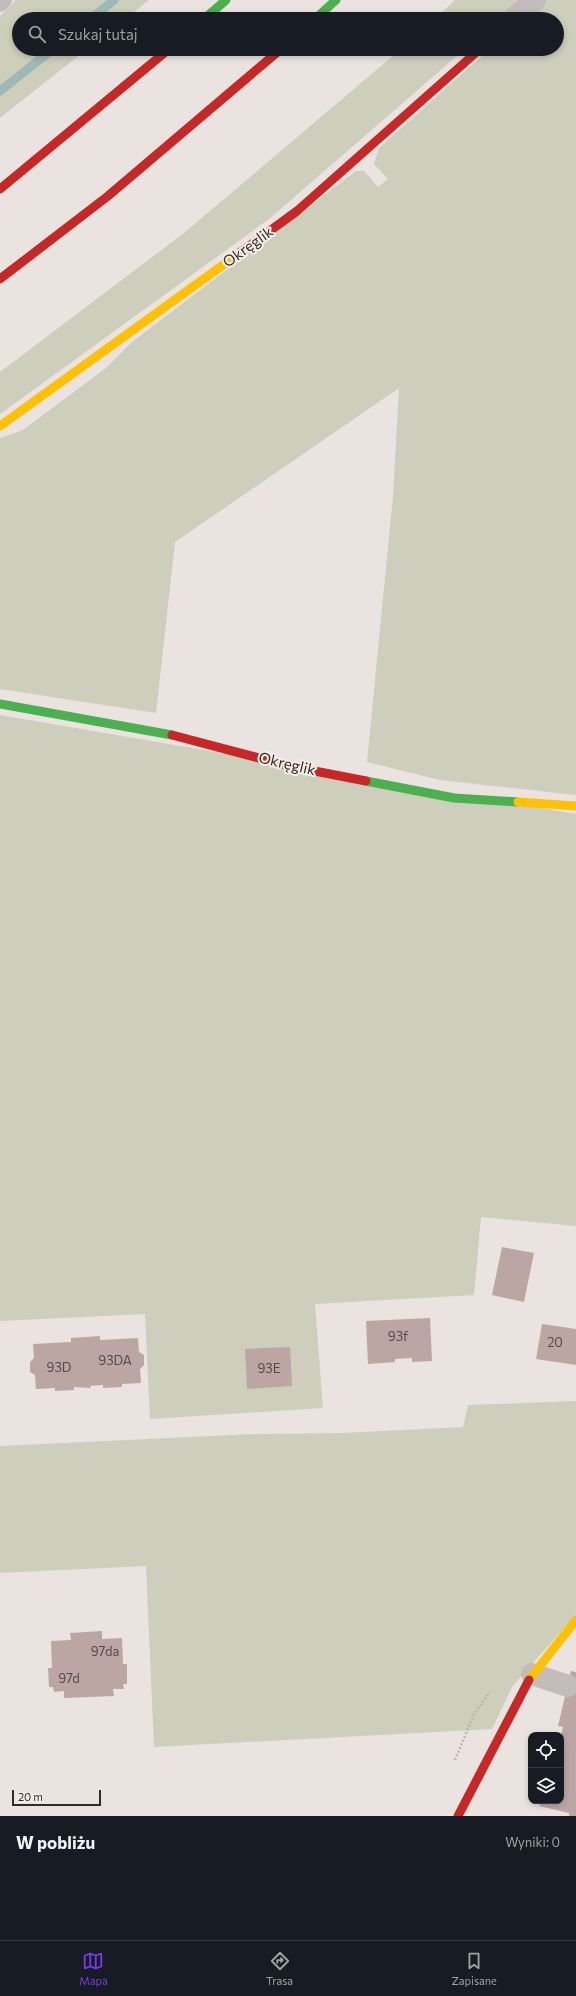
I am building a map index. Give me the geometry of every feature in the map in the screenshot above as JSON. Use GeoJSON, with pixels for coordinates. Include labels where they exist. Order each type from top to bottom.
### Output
{"type":"FeatureCollection","features":[{"type":"Feature","properties":{"kind":"main road"},"geometry":{"type":"LineString","coordinates":[[212,12],[226,0]]}},
{"type":"Feature","properties":{"kind":"main road"},"geometry":{"type":"LineString","coordinates":[[323,12],[336,0]]}},
{"type":"Feature","properties":{"kind":"main road"},"geometry":{"type":"LineString","coordinates":[[0,189],[60,141],[161,56]]}},
{"type":"Feature","properties":{"kind":"main road"},"geometry":{"type":"LineString","coordinates":[[0,279],[108,196],[273,56]]}},
{"type":"Feature","properties":{"kind":"main road","name":"Okręglik"},"geometry":{"type":"LineString","coordinates":[[0,426],[297,211],[472,56]]}},
{"type":"Feature","properties":{"kind":"main road","name":"Okręglik"},"geometry":{"type":"LineString","coordinates":[[0,704],[158,731],[289,766],[454,798],[576,806]]}},
{"type":"Feature","properties":{"kind":"main road"},"geometry":{"type":"LineString","coordinates":[[458,1816],[532,1674],[576,1620]]}},
{"type":"Feature","properties":{"kind":"street"},"geometry":{"type":"LineString","coordinates":[[521,12],[535,0]]}},
{"type":"Feature","properties":{"kind":"street"},"geometry":{"type":"LineString","coordinates":[[532,1674],[568,1686]]}},
{"type":"Feature","properties":{"kind":"lane"},"geometry":{"type":"LineString","coordinates":[[0,4],[4,0]]}},
{"type":"Feature","properties":{"kind":"green space"},"geometry":{"type":"Polygon","coordinates":[[[16,0],[149,0],[134,12],[12,12],[12,56],[78,56],[0,118],[0,16],[16,0]]]}},
{"type":"Feature","properties":{"kind":"green space"},"geometry":{"type":"Polygon","coordinates":[[[455,0],[522,0],[508,12],[442,12],[455,0]]]}},
{"type":"Feature","properties":{"kind":"green space"},"geometry":{"type":"Polygon","coordinates":[[[546,0],[576,0],[576,795],[440,780],[367,762],[393,496],[399,388],[175,542],[156,713],[0,689],[0,438],[23,430],[106,368],[132,342],[356,171],[364,171],[378,187],[388,179],[374,164],[379,148],[482,56],[564,56],[564,12],[532,12],[546,0]]]}},
{"type":"Feature","properties":{"kind":"green space"},"geometry":{"type":"Polygon","coordinates":[[[393,56],[457,56],[269,219],[0,414],[0,372],[184,233],[393,56]]]}},
{"type":"Feature","properties":{"kind":"green space"},"geometry":{"type":"Polygon","coordinates":[[[0,715],[576,814],[576,1226],[481,1217],[474,1295],[315,1304],[323,1408],[150,1419],[145,1314],[0,1321],[0,715]]]}},
{"type":"Feature","properties":{"kind":"green space"},"geometry":{"type":"Polygon","coordinates":[[[576,1401],[576,1614],[512,1687],[492,1729],[154,1747],[146,1566],[0,1573],[0,1446],[253,1434],[342,1433],[463,1427],[468,1405],[576,1401]]]}},
{"type":"Feature","properties":{"kind":"building"},"geometry":{"type":"Polygon","coordinates":[[[502,1247],[534,1253],[524,1302],[492,1295],[502,1247]]]}},
{"type":"Feature","properties":{"kind":"building"},"geometry":{"type":"Polygon","coordinates":[[[430,1318],[432,1361],[412,1362],[412,1358],[395,1359],[395,1362],[368,1364],[366,1321],[430,1318]]]}},
{"type":"Feature","properties":{"kind":"building"},"geometry":{"type":"Polygon","coordinates":[[[542,1324],[576,1329],[576,1365],[536,1359],[542,1324]]]}},
{"type":"Feature","properties":{"kind":"building"},"geometry":{"type":"Polygon","coordinates":[[[100,1336],[100,1340],[138,1338],[139,1352],[144,1355],[144,1365],[140,1369],[141,1383],[122,1384],[122,1387],[103,1388],[103,1385],[90,1386],[91,1388],[74,1387],[74,1390],[55,1391],[55,1388],[36,1389],[35,1375],[30,1372],[30,1362],[34,1358],[33,1344],[71,1342],[71,1338],[100,1336]]]}},
{"type":"Feature","properties":{"kind":"building"},"geometry":{"type":"Polygon","coordinates":[[[290,1347],[292,1386],[247,1389],[245,1349],[290,1347]]]}},
{"type":"Feature","properties":{"kind":"building"},"geometry":{"type":"Polygon","coordinates":[[[102,1631],[102,1639],[122,1638],[123,1664],[127,1664],[127,1684],[123,1684],[124,1689],[113,1689],[114,1696],[64,1698],[64,1691],[54,1692],[53,1687],[49,1687],[48,1668],[52,1668],[51,1641],[71,1640],[70,1633],[102,1631]]]}},
{"type":"Feature","properties":{"kind":"building"},"geometry":{"type":"Polygon","coordinates":[[[571,1671],[576,1672],[576,1816],[569,1816],[569,1813],[539,1806],[540,1804],[564,1804],[564,1732],[562,1732],[563,1727],[558,1726],[571,1671]]]}},
{"type":"Feature","properties":{"kind":"waterway"},"geometry":{"type":"LineString","coordinates":[[99,12],[114,0]]}},
{"type":"Feature","properties":{"kind":"waterway"},"geometry":{"type":"LineString","coordinates":[[0,91],[44,56]]}},
{"type":"Feature","properties":{"kind":"traffic: fast"},"geometry":{"type":"LineString","coordinates":[[212,12],[226,0]]}},
{"type":"Feature","properties":{"kind":"traffic: fast"},"geometry":{"type":"LineString","coordinates":[[323,12],[336,0]]}},
{"type":"Feature","properties":{"kind":"traffic: fast"},"geometry":{"type":"LineString","coordinates":[[0,704],[172,735]]}},
{"type":"Feature","properties":{"kind":"traffic: fast"},"geometry":{"type":"LineString","coordinates":[[366,781],[454,798],[518,802]]}},
{"type":"Feature","properties":{"kind":"traffic: slow"},"geometry":{"type":"LineString","coordinates":[[0,426],[241,252]]}},
{"type":"Feature","properties":{"kind":"traffic: slow"},"geometry":{"type":"LineString","coordinates":[[518,802],[576,806]]}},
{"type":"Feature","properties":{"kind":"traffic: slow"},"geometry":{"type":"LineString","coordinates":[[529,1680],[576,1620]]}},
{"type":"Feature","properties":{"kind":"traffic: jam"},"geometry":{"type":"LineString","coordinates":[[0,189],[161,56]]}},
{"type":"Feature","properties":{"kind":"traffic: jam"},"geometry":{"type":"LineString","coordinates":[[0,279],[108,196],[273,56]]}},
{"type":"Feature","properties":{"kind":"traffic: jam"},"geometry":{"type":"LineString","coordinates":[[241,252],[297,211],[472,56]]}},
{"type":"Feature","properties":{"kind":"traffic: jam"},"geometry":{"type":"LineString","coordinates":[[172,735],[289,766],[366,781]]}},
{"type":"Feature","properties":{"kind":"traffic: jam"},"geometry":{"type":"LineString","coordinates":[[458,1816],[529,1680]]}}]}
